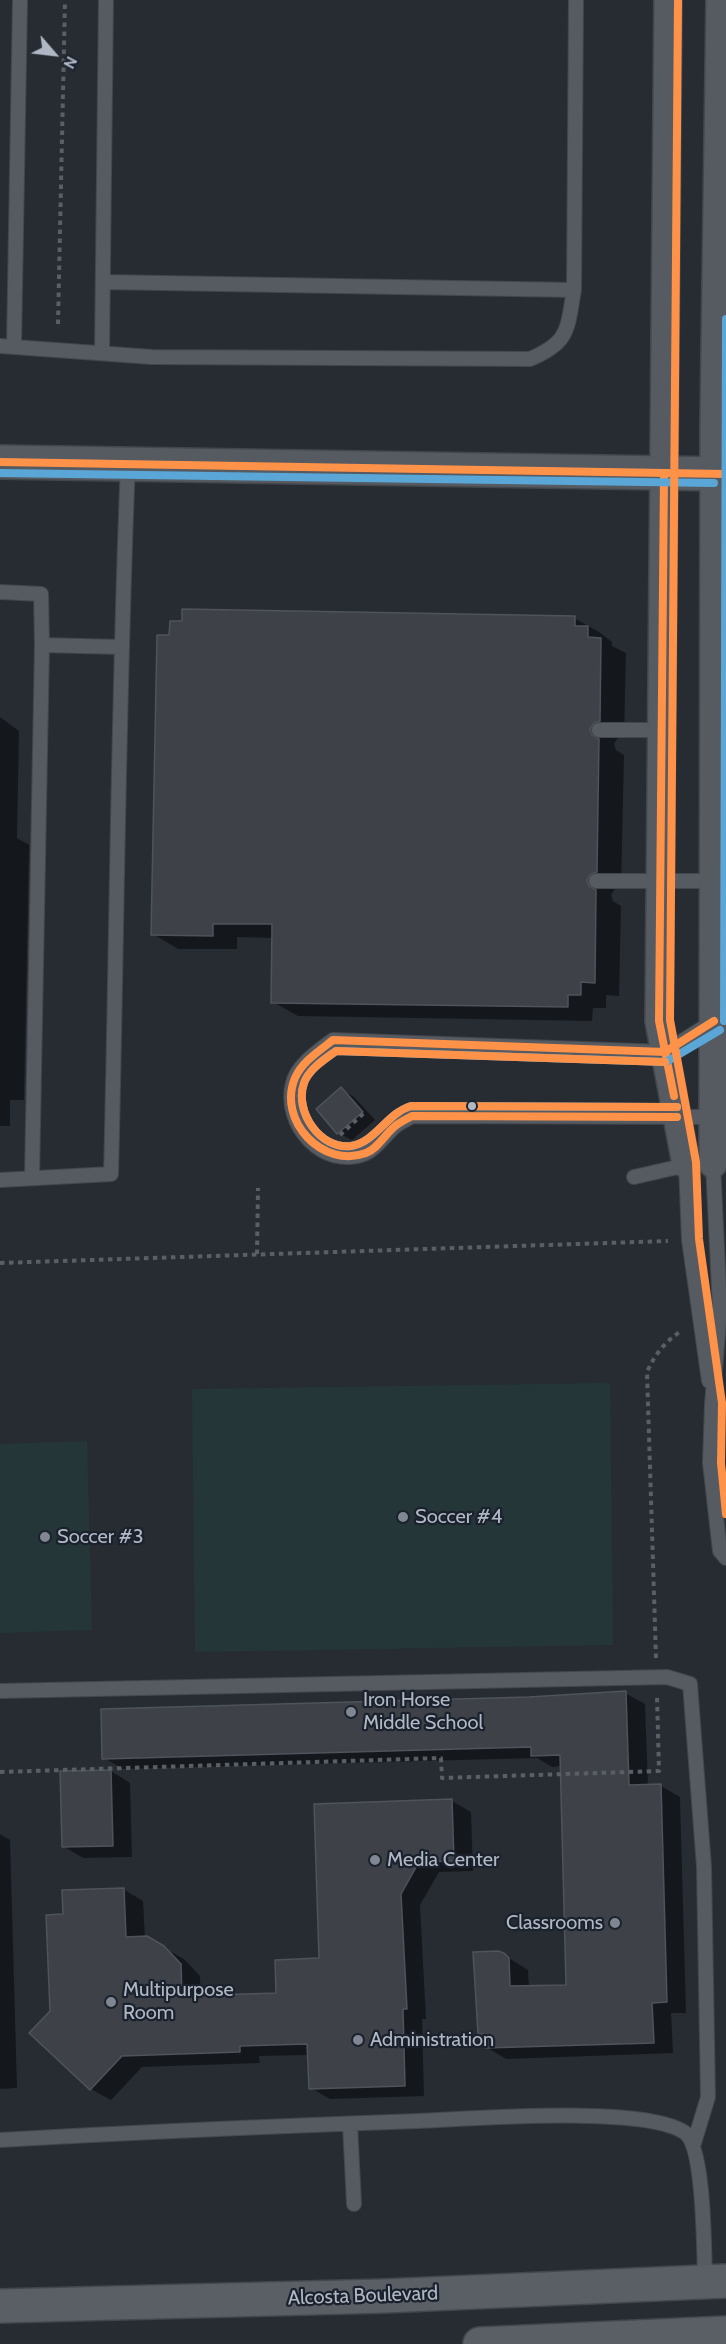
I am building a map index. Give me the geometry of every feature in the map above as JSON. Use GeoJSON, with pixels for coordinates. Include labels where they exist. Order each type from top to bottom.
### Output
{"type":"FeatureCollection","features":[{"type":"Feature","properties":{"kind":"main road","name":"Alcosta Boulevard"},"geometry":{"type":"LineString","coordinates":[[0,2306],[384,2296],[715,2282]]}},
{"type":"Feature","properties":{"kind":"main road"},"geometry":{"type":"LineString","coordinates":[[480,2344],[726,2333]]}},
{"type":"Feature","properties":{"kind":"street"},"geometry":{"type":"LineString","coordinates":[[668,0],[660,1021],[686,1164]]}},
{"type":"Feature","properties":{"kind":"street"},"geometry":{"type":"LineString","coordinates":[[720,0],[720,881],[714,1021],[714,1117],[720,1164]]}},
{"type":"Feature","properties":{"kind":"street"},"geometry":{"type":"LineString","coordinates":[[0,462],[664,474],[720,473]]}},
{"type":"Feature","properties":{"kind":"lane"},"geometry":{"type":"LineString","coordinates":[[20,0],[15,281],[7,346],[152,357],[530,359],[552,350],[567,331],[574,290],[576,0]]}},
{"type":"Feature","properties":{"kind":"lane"},"geometry":{"type":"LineString","coordinates":[[102,352],[106,0]]}},
{"type":"Feature","properties":{"kind":"lane"},"geometry":{"type":"LineString","coordinates":[[0,281],[15,281]]}},
{"type":"Feature","properties":{"kind":"lane"},"geometry":{"type":"LineString","coordinates":[[103,282],[574,290]]}},
{"type":"Feature","properties":{"kind":"lane"},"geometry":{"type":"LineString","coordinates":[[0,1180],[111,1174],[118,895],[120,647],[128,463]]}},
{"type":"Feature","properties":{"kind":"lane"},"geometry":{"type":"LineString","coordinates":[[0,592],[41,594],[32,1179]]}},
{"type":"Feature","properties":{"kind":"lane"},"geometry":{"type":"LineString","coordinates":[[42,645],[120,647]]}},
{"type":"Feature","properties":{"kind":"lane"},"geometry":{"type":"LineString","coordinates":[[599,730],[662,730]]}},
{"type":"Feature","properties":{"kind":"lane"},"geometry":{"type":"LineString","coordinates":[[596,881],[720,881]]}},
{"type":"Feature","properties":{"kind":"lane"},"geometry":{"type":"LineString","coordinates":[[714,1021],[665,1052],[333,1040],[312,1057],[293,1081],[292,1104],[298,1128],[313,1145],[344,1157],[366,1153],[393,1127],[412,1116],[714,1117]]}},
{"type":"Feature","properties":{"kind":"lane"},"geometry":{"type":"LineString","coordinates":[[686,1164],[689,1240],[712,1404]]}},
{"type":"Feature","properties":{"kind":"lane"},"geometry":{"type":"LineString","coordinates":[[634,1177],[686,1164],[720,1164],[720,1310],[712,1404],[710,1463],[720,1551],[726,1558]]}},
{"type":"Feature","properties":{"kind":"lane"},"geometry":{"type":"LineString","coordinates":[[0,1691],[667,1677],[690,1684],[704,1868],[708,2097],[694,2143],[715,2282]]}},
{"type":"Feature","properties":{"kind":"lane"},"geometry":{"type":"LineString","coordinates":[[0,2140],[567,2116],[614,2118],[663,2124],[685,2132],[694,2143]]}},
{"type":"Feature","properties":{"kind":"lane"},"geometry":{"type":"LineString","coordinates":[[350,2124],[354,2204]]}},
{"type":"Feature","properties":{"kind":"path"},"geometry":{"type":"LineString","coordinates":[[58,324],[65,0]]}},
{"type":"Feature","properties":{"kind":"path"},"geometry":{"type":"LineString","coordinates":[[334,1140],[364,1113]]}},
{"type":"Feature","properties":{"kind":"path"},"geometry":{"type":"LineString","coordinates":[[257,1254],[258,1188]]}},
{"type":"Feature","properties":{"kind":"path"},"geometry":{"type":"LineString","coordinates":[[0,1263],[689,1240]]}},
{"type":"Feature","properties":{"kind":"shaded area","name":"Soccer #4"},"geometry":{"type":"Polygon","coordinates":[[[610,1383],[613,1645],[195,1652],[192,1389],[610,1383]]]}},
{"type":"Feature","properties":{"kind":"shaded area","name":"Soccer #3"},"geometry":{"type":"Polygon","coordinates":[[[87,1441],[92,1630],[0,1633],[0,1444],[87,1441]]]}},
{"type":"Feature","properties":{"kind":"building"},"geometry":{"type":"Polygon","coordinates":[[[182,609],[575,616],[575,626],[588,626],[588,637],[601,638],[600,721],[594,723],[590,729],[592,735],[599,739],[597,872],[591,874],[587,880],[589,886],[596,890],[595,983],[581,982],[581,995],[568,995],[568,1007],[271,1003],[272,924],[213,924],[213,936],[151,935],[157,635],[169,635],[170,621],[182,621],[182,609]]]}},
{"type":"Feature","properties":{"kind":"building"},"geometry":{"type":"Polygon","coordinates":[[[341,1087],[363,1112],[337,1134],[316,1109],[341,1087]]]}},
{"type":"Feature","properties":{"kind":"building"},"geometry":{"type":"Polygon","coordinates":[[[626,1691],[629,1785],[661,1784],[667,2002],[652,2003],[654,2043],[485,2048],[485,2034],[478,2034],[473,1952],[498,1951],[504,1953],[509,1958],[510,1986],[566,1985],[560,1755],[531,1756],[531,1747],[102,1759],[101,1709],[529,1697],[626,1691]]]}},
{"type":"Feature","properties":{"kind":"building"},"geometry":{"type":"Polygon","coordinates":[[[111,1770],[113,1846],[62,1847],[60,1771],[111,1770]]]}},
{"type":"Feature","properties":{"kind":"building"},"geometry":{"type":"Polygon","coordinates":[[[452,1799],[454,1861],[419,1862],[401,1894],[407,2009],[403,2009],[405,2086],[309,2089],[307,2044],[240,2046],[240,2052],[122,2056],[90,2090],[29,2033],[50,2011],[46,1915],[63,1914],[62,1890],[124,1888],[126,1937],[147,1936],[164,1946],[181,1964],[182,1996],[276,1993],[275,1960],[319,1958],[314,1804],[452,1799]]]}},
{"type":"Feature","properties":{"kind":"transit line"},"geometry":{"type":"LineString","coordinates":[[678,0],[670,1020],[696,1162],[699,1239],[722,1403],[721,1463],[726,1514]]}},
{"type":"Feature","properties":{"kind":"transit line"},"geometry":{"type":"LineString","coordinates":[[724,1021],[726,319]]}},
{"type":"Feature","properties":{"kind":"transit line"},"geometry":{"type":"LineString","coordinates":[[0,462],[726,474]]}},
{"type":"Feature","properties":{"kind":"transit line"},"geometry":{"type":"LineString","coordinates":[[0,473],[714,483]]}},
{"type":"Feature","properties":{"kind":"transit line"},"geometry":{"type":"LineString","coordinates":[[664,474],[659,1021],[674,1096]]}},
{"type":"Feature","properties":{"kind":"transit line"},"geometry":{"type":"LineString","coordinates":[[677,1117],[412,1116],[395,1126],[370,1151],[350,1156],[334,1154],[320,1148],[308,1138],[298,1125],[292,1110],[291,1094],[295,1078],[302,1067],[333,1040],[665,1052],[714,1021]]}},
{"type":"Feature","properties":{"kind":"transit line"},"geometry":{"type":"LineString","coordinates":[[677,1107],[411,1106],[395,1115],[368,1139],[351,1146],[340,1146],[329,1142],[312,1126],[306,1116],[302,1094],[306,1078],[336,1051],[666,1062],[720,1030]]}},
{"type":"Feature","properties":{"kind":"transit line"},"geometry":{"type":"LineString","coordinates":[[665,1062],[336,1051],[306,1078],[302,1094],[303,1105],[306,1116],[320,1135],[340,1146],[351,1146],[368,1139],[395,1115],[411,1106],[677,1107]]}},
{"type":"Feature","properties":{"kind":"place","name":"Soccer #4"},"geometry":{"type":"Point","coordinates":[403,1517]}},
{"type":"Feature","properties":{"kind":"place","name":"Soccer #3"},"geometry":{"type":"Point","coordinates":[45,1537]}},
{"type":"Feature","properties":{"kind":"place","name":"Iron Horse Middle School"},"geometry":{"type":"Point","coordinates":[351,1712]}},
{"type":"Feature","properties":{"kind":"place","name":"Media Center"},"geometry":{"type":"Point","coordinates":[375,1860]}},
{"type":"Feature","properties":{"kind":"place","name":"Classrooms"},"geometry":{"type":"Point","coordinates":[615,1923]}},
{"type":"Feature","properties":{"kind":"place","name":"Multipurpose Room"},"geometry":{"type":"Point","coordinates":[111,2002]}},
{"type":"Feature","properties":{"kind":"place","name":"Administration"},"geometry":{"type":"Point","coordinates":[358,2040]}}]}
